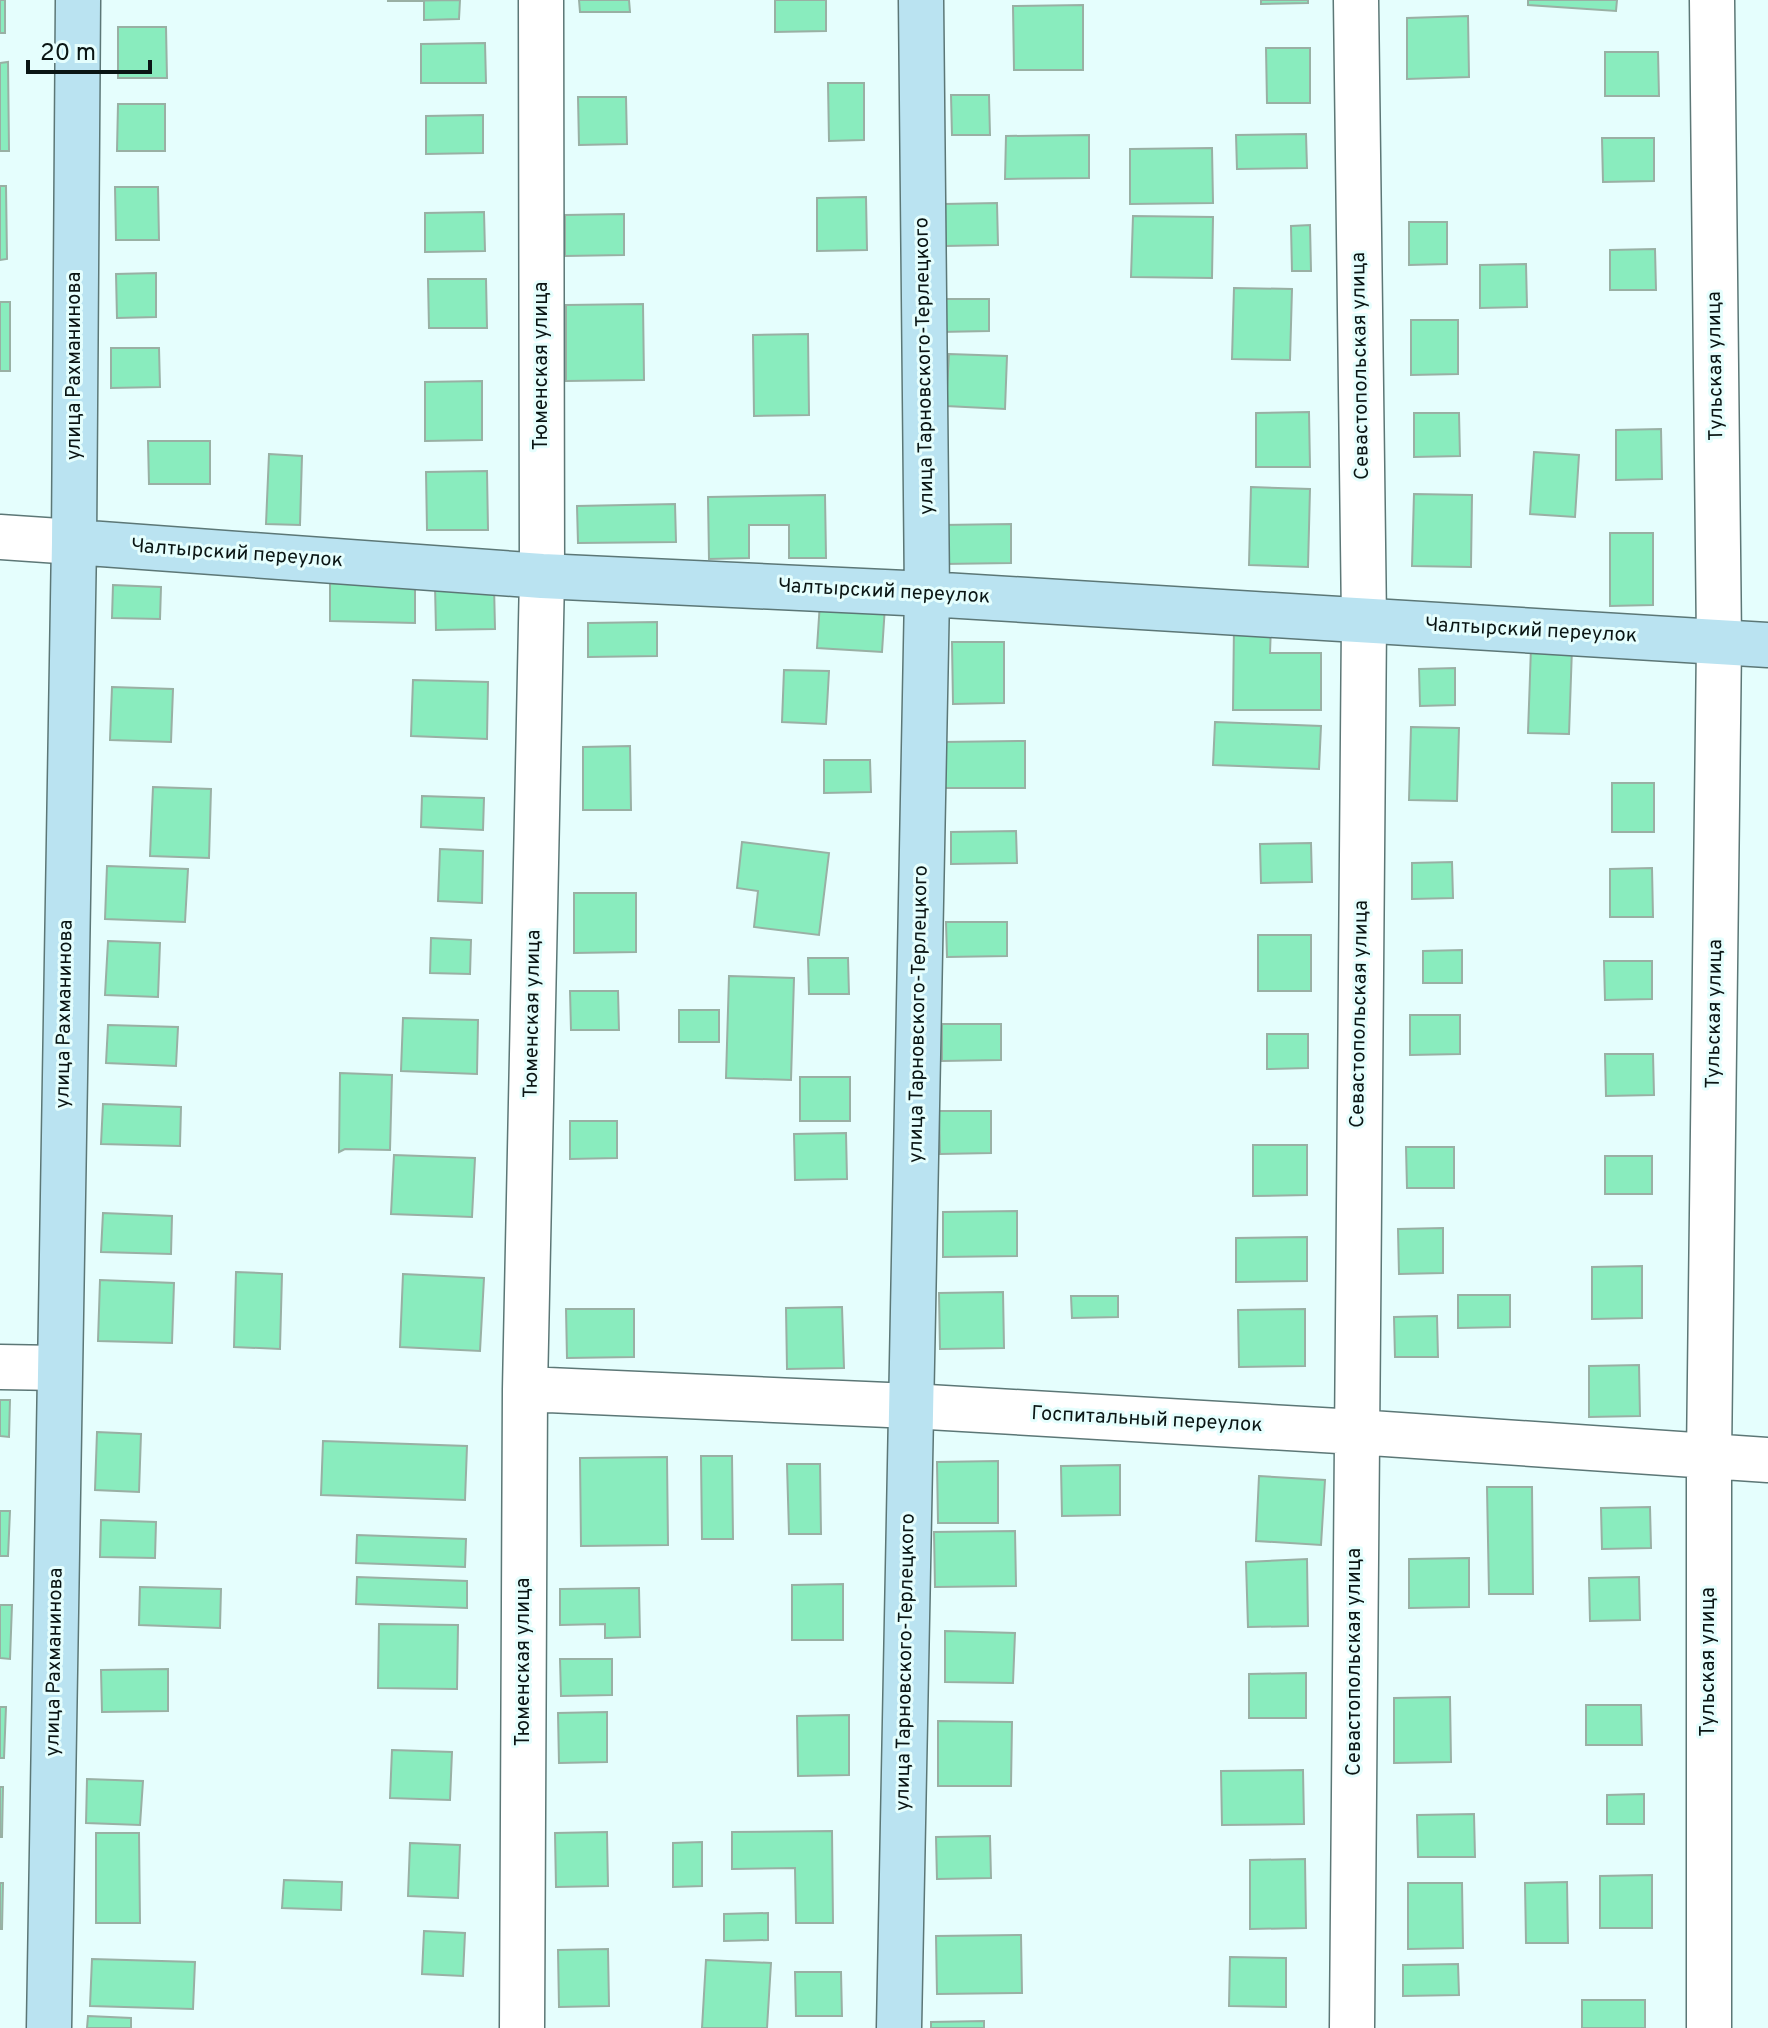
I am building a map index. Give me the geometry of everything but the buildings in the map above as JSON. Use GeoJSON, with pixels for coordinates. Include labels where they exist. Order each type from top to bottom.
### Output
{"type":"FeatureCollection","features":[{"type":"Feature","properties":{"kind":"street","name":"улица Рахманинова"},"geometry":{"type":"LineString","coordinates":[[49,2028],[74,542],[78,0]]}},
{"type":"Feature","properties":{"kind":"street","name":"Тюменская улица"},"geometry":{"type":"LineString","coordinates":[[522,2028],[525,1389],[542,576],[541,0]]}},
{"type":"Feature","properties":{"kind":"street","name":"улица Тарновского-Терлецкого"},"geometry":{"type":"LineString","coordinates":[[899,2028],[927,594],[921,0]]}},
{"type":"Feature","properties":{"kind":"street","name":"Севастопольская улица"},"geometry":{"type":"LineString","coordinates":[[1352,2028],[1364,621],[1356,0]]}},
{"type":"Feature","properties":{"kind":"street","name":"Тульская улица"},"geometry":{"type":"LineString","coordinates":[[1709,2028],[1709,1457],[1719,642],[1712,0]]}},
{"type":"Feature","properties":{"kind":"street","name":"Чалтырский переулок"},"geometry":{"type":"LineString","coordinates":[[0,537],[542,576],[927,594],[1768,645]]}},
{"type":"Feature","properties":{"kind":"street"},"geometry":{"type":"LineString","coordinates":[[0,1367],[59,1368]]}},
{"type":"Feature","properties":{"kind":"street","name":"Госпитальный переулок"},"geometry":{"type":"LineString","coordinates":[[525,1389],[911,1406],[1768,1460]]}}]}
